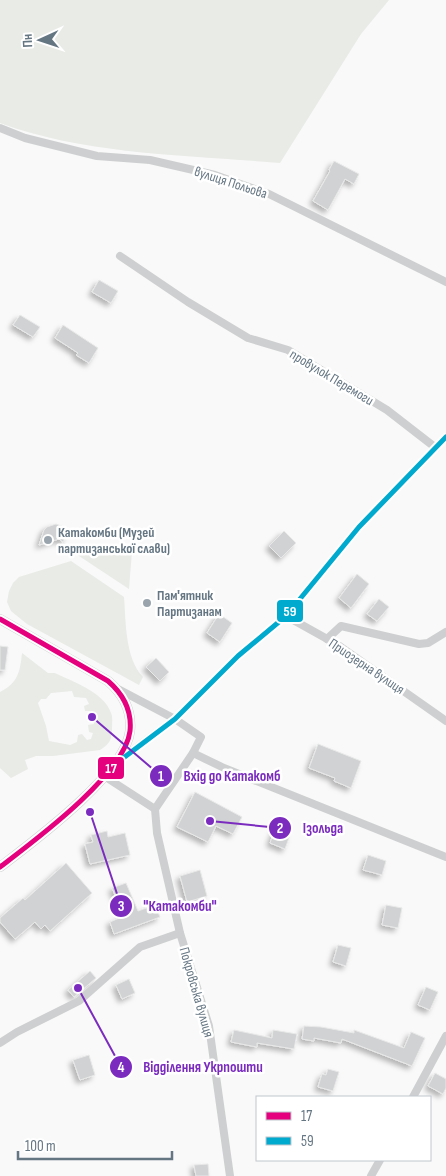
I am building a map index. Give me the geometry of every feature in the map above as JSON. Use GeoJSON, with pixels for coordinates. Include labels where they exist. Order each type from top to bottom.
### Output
{"type":"FeatureCollection","features":[{"type":"Feature","properties":{"kind":"street","name":"вулиця Польова"},"geometry":{"type":"LineString","coordinates":[[0,128],[25,138],[97,156],[150,160],[215,175],[269,194],[446,282]]}},
{"type":"Feature","properties":{"kind":"street","name":"провулок Перемоги"},"geometry":{"type":"LineString","coordinates":[[120,256],[188,302],[248,338],[288,350],[387,410],[436,448]]}},
{"type":"Feature","properties":{"kind":"street"},"geometry":{"type":"LineString","coordinates":[[0,868],[40,836],[92,789],[114,765],[175,719],[238,656],[286,616],[359,527],[446,438]]}},
{"type":"Feature","properties":{"kind":"street","name":"Приозерна вулиця"},"geometry":{"type":"LineString","coordinates":[[286,616],[326,639],[446,720]]}},
{"type":"Feature","properties":{"kind":"street"},"geometry":{"type":"LineString","coordinates":[[0,619],[108,681],[116,688],[175,719],[201,737],[193,753],[155,809],[104,776]]}},
{"type":"Feature","properties":{"kind":"street"},"geometry":{"type":"LineString","coordinates":[[326,639],[341,626],[419,644],[428,643],[446,632]]}},
{"type":"Feature","properties":{"kind":"street"},"geometry":{"type":"LineString","coordinates":[[114,765],[126,745],[130,732],[128,709],[116,688]]}},
{"type":"Feature","properties":{"kind":"street"},"geometry":{"type":"LineString","coordinates":[[193,753],[224,768],[446,857]]}},
{"type":"Feature","properties":{"kind":"street","name":"Покровська вулиця"},"geometry":{"type":"LineString","coordinates":[[155,809],[157,833],[180,933],[209,1026],[230,1176]]}},
{"type":"Feature","properties":{"kind":"street"},"geometry":{"type":"LineString","coordinates":[[0,1043],[17,1032],[79,1001],[140,947],[180,933]]}},
{"type":"Feature","properties":{"kind":"street"},"geometry":{"type":"LineString","coordinates":[[413,1096],[446,1036]]}},
{"type":"Feature","properties":{"kind":"street"},"geometry":{"type":"LineString","coordinates":[[372,1176],[380,1161]]}},
{"type":"Feature","properties":{"kind":"shaded area"},"geometry":{"type":"Polygon","coordinates":[[[0,0],[389,0],[361,34],[280,163],[103,148],[33,134],[0,123],[0,0]]]}},
{"type":"Feature","properties":{"kind":"shaded area"},"geometry":{"type":"Polygon","coordinates":[[[73,547],[132,551],[129,589],[73,552],[73,547]]]}},
{"type":"Feature","properties":{"kind":"shaded area"},"geometry":{"type":"Polygon","coordinates":[[[71,561],[124,597],[127,640],[133,660],[143,677],[139,685],[27,624],[11,611],[7,602],[9,591],[19,577],[71,561]]]}},
{"type":"Feature","properties":{"kind":"shaded area"},"geometry":{"type":"Polygon","coordinates":[[[22,653],[48,673],[55,673],[79,684],[102,699],[112,715],[112,735],[106,746],[100,750],[53,756],[36,756],[25,760],[28,769],[11,778],[0,768],[0,692],[11,685],[17,676],[22,653]],[[72,691],[51,693],[46,699],[41,699],[38,703],[49,741],[70,745],[77,742],[78,735],[82,734],[87,740],[91,739],[93,733],[89,732],[88,725],[94,724],[90,711],[85,711],[84,706],[89,704],[86,698],[74,697],[72,691]]]}},
{"type":"Feature","properties":{"kind":"building"},"geometry":{"type":"Polygon","coordinates":[[[334,161],[359,174],[354,184],[345,179],[328,210],[313,201],[334,161]]]}},
{"type":"Feature","properties":{"kind":"building"},"geometry":{"type":"Polygon","coordinates":[[[99,280],[118,291],[111,303],[92,292],[99,280]]]}},
{"type":"Feature","properties":{"kind":"building"},"geometry":{"type":"Polygon","coordinates":[[[20,315],[40,327],[33,337],[13,325],[20,315]]]}},
{"type":"Feature","properties":{"kind":"building"},"geometry":{"type":"Polygon","coordinates":[[[63,325],[98,348],[89,363],[76,355],[78,353],[55,338],[63,325]]]}},
{"type":"Feature","properties":{"kind":"building"},"geometry":{"type":"Polygon","coordinates":[[[56,524],[66,528],[67,535],[63,542],[59,539],[39,545],[44,530],[56,524]]]}},
{"type":"Feature","properties":{"kind":"building"},"geometry":{"type":"Polygon","coordinates":[[[284,531],[296,543],[281,558],[269,546],[284,531]]]}},
{"type":"Feature","properties":{"kind":"building"},"geometry":{"type":"Polygon","coordinates":[[[357,574],[369,584],[351,608],[339,598],[357,574]]]}},
{"type":"Feature","properties":{"kind":"building"},"geometry":{"type":"Polygon","coordinates":[[[379,599],[389,607],[377,621],[367,614],[379,599]]]}},
{"type":"Feature","properties":{"kind":"building"},"geometry":{"type":"Polygon","coordinates":[[[219,614],[232,623],[220,642],[207,633],[219,614]]]}},
{"type":"Feature","properties":{"kind":"building"},"geometry":{"type":"Polygon","coordinates":[[[0,646],[8,647],[5,670],[0,670],[0,646]]]}},
{"type":"Feature","properties":{"kind":"building"},"geometry":{"type":"Polygon","coordinates":[[[156,658],[169,672],[160,681],[146,667],[156,658]]]}},
{"type":"Feature","properties":{"kind":"building"},"geometry":{"type":"Polygon","coordinates":[[[318,744],[361,761],[351,788],[334,781],[335,778],[309,768],[318,744]]]}},
{"type":"Feature","properties":{"kind":"building"},"geometry":{"type":"Polygon","coordinates":[[[195,792],[242,817],[233,834],[216,826],[208,842],[177,827],[195,792]]]}},
{"type":"Feature","properties":{"kind":"building"},"geometry":{"type":"Polygon","coordinates":[[[275,829],[290,835],[285,849],[270,843],[275,829]]]}},
{"type":"Feature","properties":{"kind":"building"},"geometry":{"type":"Polygon","coordinates":[[[107,831],[108,837],[125,833],[130,855],[90,864],[85,844],[93,842],[91,835],[107,831]]]}},
{"type":"Feature","properties":{"kind":"building"},"geometry":{"type":"Polygon","coordinates":[[[368,855],[386,861],[382,875],[363,870],[368,855]]]}},
{"type":"Feature","properties":{"kind":"building"},"geometry":{"type":"Polygon","coordinates":[[[66,863],[92,893],[50,931],[45,925],[41,929],[35,922],[15,939],[0,922],[0,918],[23,898],[25,900],[66,863]]]}},
{"type":"Feature","properties":{"kind":"building"},"geometry":{"type":"Polygon","coordinates":[[[200,870],[207,896],[187,902],[180,876],[200,870]]]}},
{"type":"Feature","properties":{"kind":"building"},"geometry":{"type":"Polygon","coordinates":[[[126,883],[138,911],[155,905],[160,917],[114,934],[110,922],[124,916],[112,888],[126,883]]]}},
{"type":"Feature","properties":{"kind":"building"},"geometry":{"type":"Polygon","coordinates":[[[386,905],[402,908],[398,928],[382,925],[386,905]]]}},
{"type":"Feature","properties":{"kind":"building"},"geometry":{"type":"Polygon","coordinates":[[[338,945],[351,948],[346,966],[333,962],[338,945]]]}},
{"type":"Feature","properties":{"kind":"building"},"geometry":{"type":"Polygon","coordinates":[[[90,971],[96,978],[74,997],[68,990],[90,971]]]}},
{"type":"Feature","properties":{"kind":"building"},"geometry":{"type":"Polygon","coordinates":[[[129,979],[135,993],[122,999],[116,985],[129,979]]]}},
{"type":"Feature","properties":{"kind":"building"},"geometry":{"type":"Polygon","coordinates":[[[426,987],[438,992],[430,1010],[418,1005],[426,987]]]}},
{"type":"Feature","properties":{"kind":"building"},"geometry":{"type":"Polygon","coordinates":[[[304,1026],[354,1033],[354,1030],[404,1048],[411,1032],[425,1038],[412,1066],[342,1039],[341,1043],[314,1038],[314,1041],[302,1039],[304,1026]]]}},
{"type":"Feature","properties":{"kind":"building"},"geometry":{"type":"Polygon","coordinates":[[[234,1030],[272,1038],[273,1030],[297,1034],[294,1049],[257,1043],[257,1047],[231,1042],[234,1030]]]}},
{"type":"Feature","properties":{"kind":"building"},"geometry":{"type":"Polygon","coordinates":[[[89,1055],[95,1075],[80,1080],[73,1060],[89,1055]]]}},
{"type":"Feature","properties":{"kind":"building"},"geometry":{"type":"Polygon","coordinates":[[[328,1069],[339,1072],[333,1091],[318,1087],[322,1074],[326,1075],[328,1069]]]}},
{"type":"Feature","properties":{"kind":"building"},"geometry":{"type":"Polygon","coordinates":[[[435,1073],[446,1079],[446,1088],[443,1094],[428,1086],[435,1073]]]}},
{"type":"Feature","properties":{"kind":"building"},"geometry":{"type":"Polygon","coordinates":[[[208,1164],[209,1176],[196,1176],[194,1165],[208,1164]]]}},
{"type":"Feature","properties":{"kind":"transit line","name":"59"},"geometry":{"type":"LineString","coordinates":[[114,765],[175,719],[238,656],[286,616],[359,527],[446,437]]}},
{"type":"Feature","properties":{"kind":"transit line","name":"17"},"geometry":{"type":"LineString","coordinates":[[0,619],[108,681],[122,697],[130,717],[130,731],[124,748],[112,767],[96,786],[55,824],[0,867]]}},
{"type":"Feature","properties":{"kind":"place","name":"Катакомби (Музей партизанської слави)"},"geometry":{"type":"Point","coordinates":[48,540]}},
{"type":"Feature","properties":{"kind":"place","name":"Пам'ятник Партизанам"},"geometry":{"type":"Point","coordinates":[147,603]}},
{"type":"Feature","properties":{"kind":"place","name":"Вхід до Катакомб"},"geometry":{"type":"Point","coordinates":[92,717]}},
{"type":"Feature","properties":{"kind":"place","name":"\"Катакомби\""},"geometry":{"type":"Point","coordinates":[90,812]}},
{"type":"Feature","properties":{"kind":"place","name":"Ізольда"},"geometry":{"type":"Point","coordinates":[210,821]}},
{"type":"Feature","properties":{"kind":"place","name":"Відділення Укрпошти"},"geometry":{"type":"Point","coordinates":[78,988]}}]}
